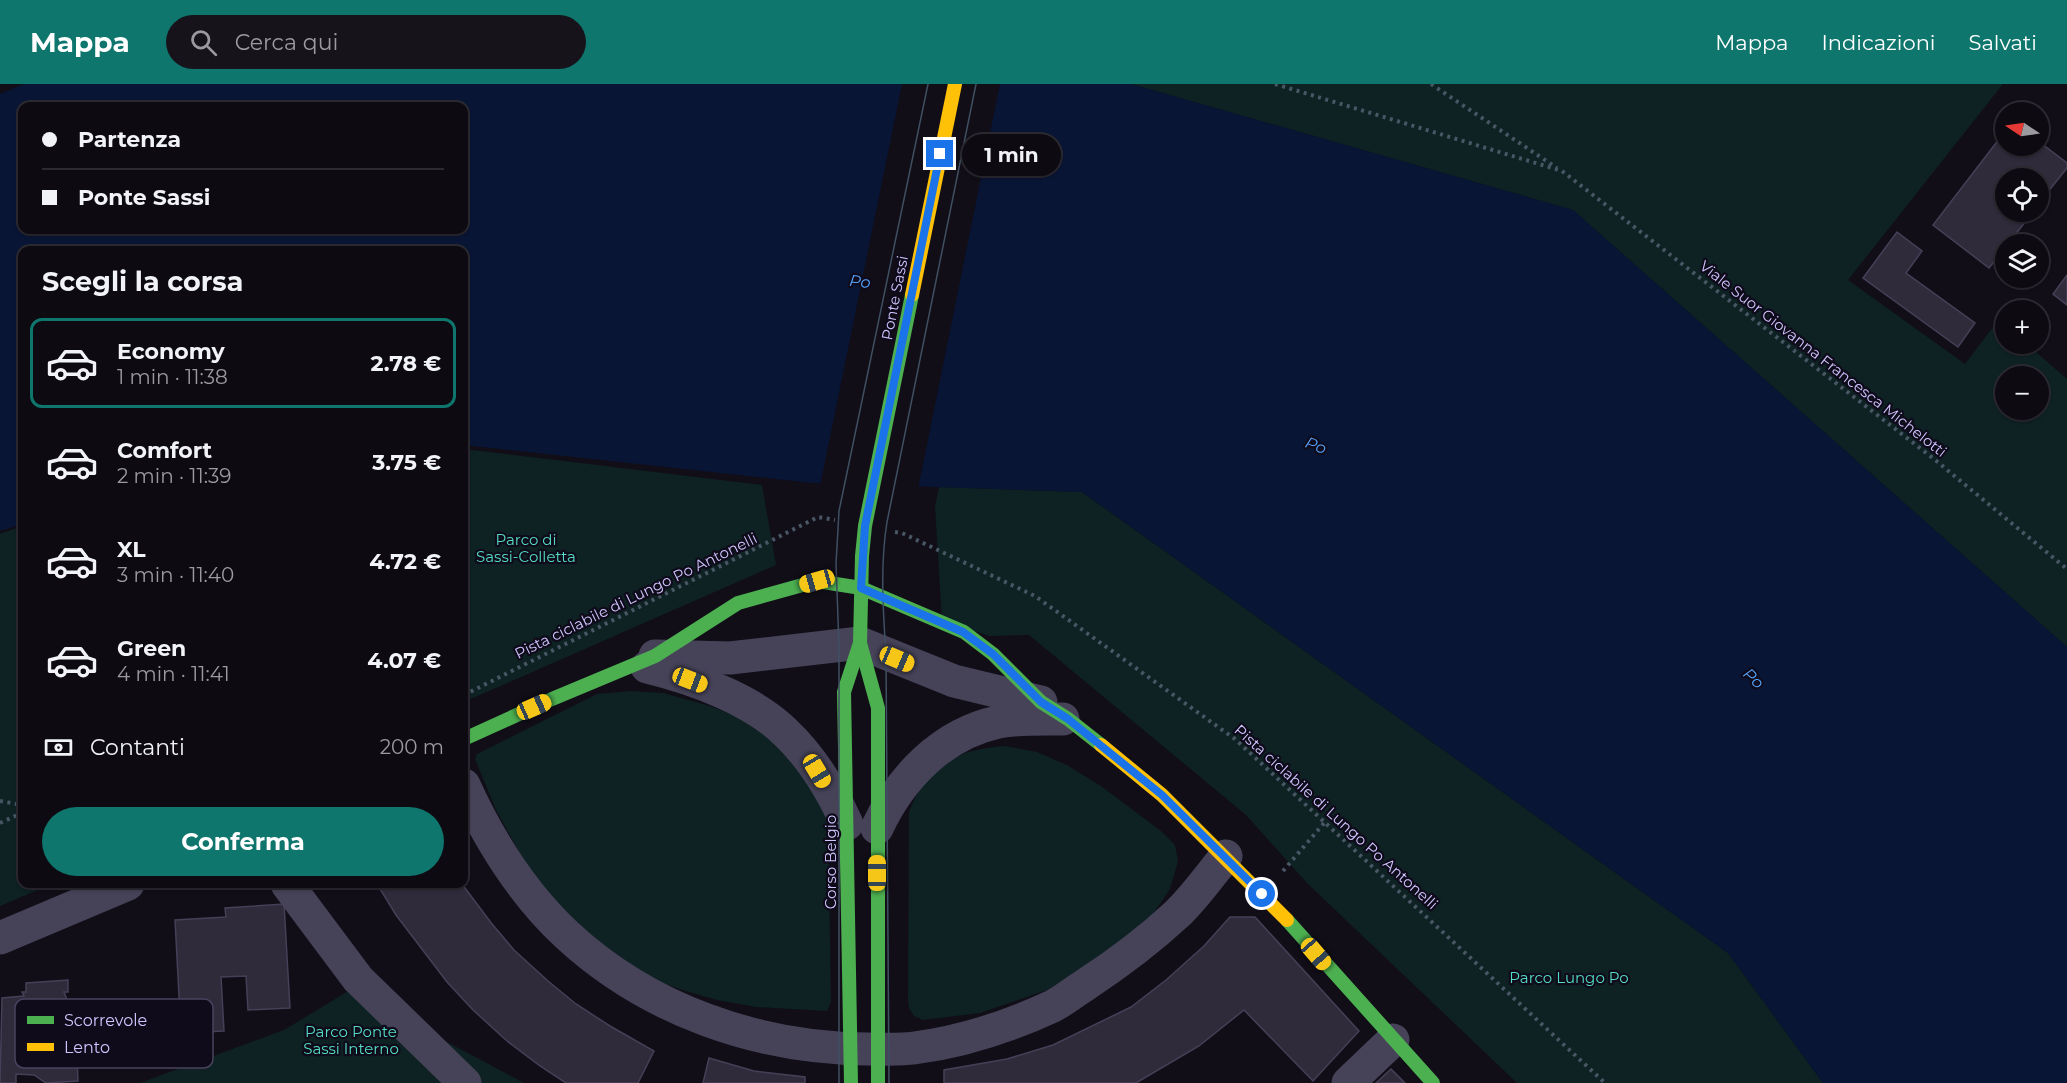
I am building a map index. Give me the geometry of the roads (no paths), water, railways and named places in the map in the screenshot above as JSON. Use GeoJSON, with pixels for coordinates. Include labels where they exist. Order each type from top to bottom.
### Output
{"type":"FeatureCollection","features":[{"type":"Feature","properties":{"kind":"main road","name":"Ponte Sassi"},"geometry":{"type":"LineString","coordinates":[[866,522],[954,84]]}},
{"type":"Feature","properties":{"kind":"main road","name":"Corso Belgio"},"geometry":{"type":"LineString","coordinates":[[866,522],[860,643],[878,708],[862,826],[864,1049],[878,1083]]}},
{"type":"Feature","properties":{"kind":"main road"},"geometry":{"type":"LineString","coordinates":[[468,737],[645,660],[738,603],[817,581],[861,588],[963,632],[993,654],[1054,710],[1162,795],[1262,894],[1433,1083]]}},
{"type":"Feature","properties":{"kind":"main road","name":"Corso Belgio"},"geometry":{"type":"LineString","coordinates":[[850,1083],[864,1049],[862,826],[844,692],[860,643]]}},
{"type":"Feature","properties":{"kind":"street"},"geometry":{"type":"LineString","coordinates":[[645,660],[730,658],[860,643],[954,681],[1054,710]]}},
{"type":"Feature","properties":{"kind":"street"},"geometry":{"type":"LineString","coordinates":[[645,660],[725,694],[760,712],[784,730],[809,758],[838,803],[862,826],[886,809],[907,780],[933,753],[956,738],[998,722],[1031,719],[1054,710]]}},
{"type":"Feature","properties":{"kind":"street"},"geometry":{"type":"LineString","coordinates":[[468,794],[480,821],[525,888],[567,934],[615,974],[664,1003],[709,1022],[794,1043],[864,1049],[914,1048],[974,1036],[1056,1005],[1115,966],[1179,913],[1226,856]]}},
{"type":"Feature","properties":{"kind":"street"},"geometry":{"type":"LineString","coordinates":[[0,938],[119,888]]}},
{"type":"Feature","properties":{"kind":"street"},"geometry":{"type":"LineString","coordinates":[[290,888],[358,979],[465,1083]]}},
{"type":"Feature","properties":{"kind":"street"},"geometry":{"type":"LineString","coordinates":[[1348,1083],[1393,1040]]}},
{"type":"Feature","properties":{"kind":"water","name":"Po"},"geometry":{"type":"Polygon","coordinates":[[[24,84],[1131,84],[1573,210],[2067,647],[2067,1083],[1823,1083],[1728,953],[1082,492],[812,483],[468,445],[468,246],[18,246],[18,525],[0,531],[0,94],[24,84]]]}},
{"type":"Feature","properties":{"kind":"tram line"},"geometry":{"type":"LineString","coordinates":[[839,1083],[839,646],[836,564],[839,511],[928,84]]}},
{"type":"Feature","properties":{"kind":"tram line"},"geometry":{"type":"LineString","coordinates":[[889,1083],[886,654],[883,555],[887,522],[976,84]]}},
{"type":"Feature","properties":{"kind":"park label","name":"Parco di Sassi-Colletta"},"geometry":{"type":"Point","coordinates":[526,548]}},
{"type":"Feature","properties":{"kind":"park label","name":"Parco Lungo Po"},"geometry":{"type":"Point","coordinates":[1569,978]}},
{"type":"Feature","properties":{"kind":"park label","name":"Parco Ponte Sassi Interno"},"geometry":{"type":"Point","coordinates":[351,1040]}}]}
